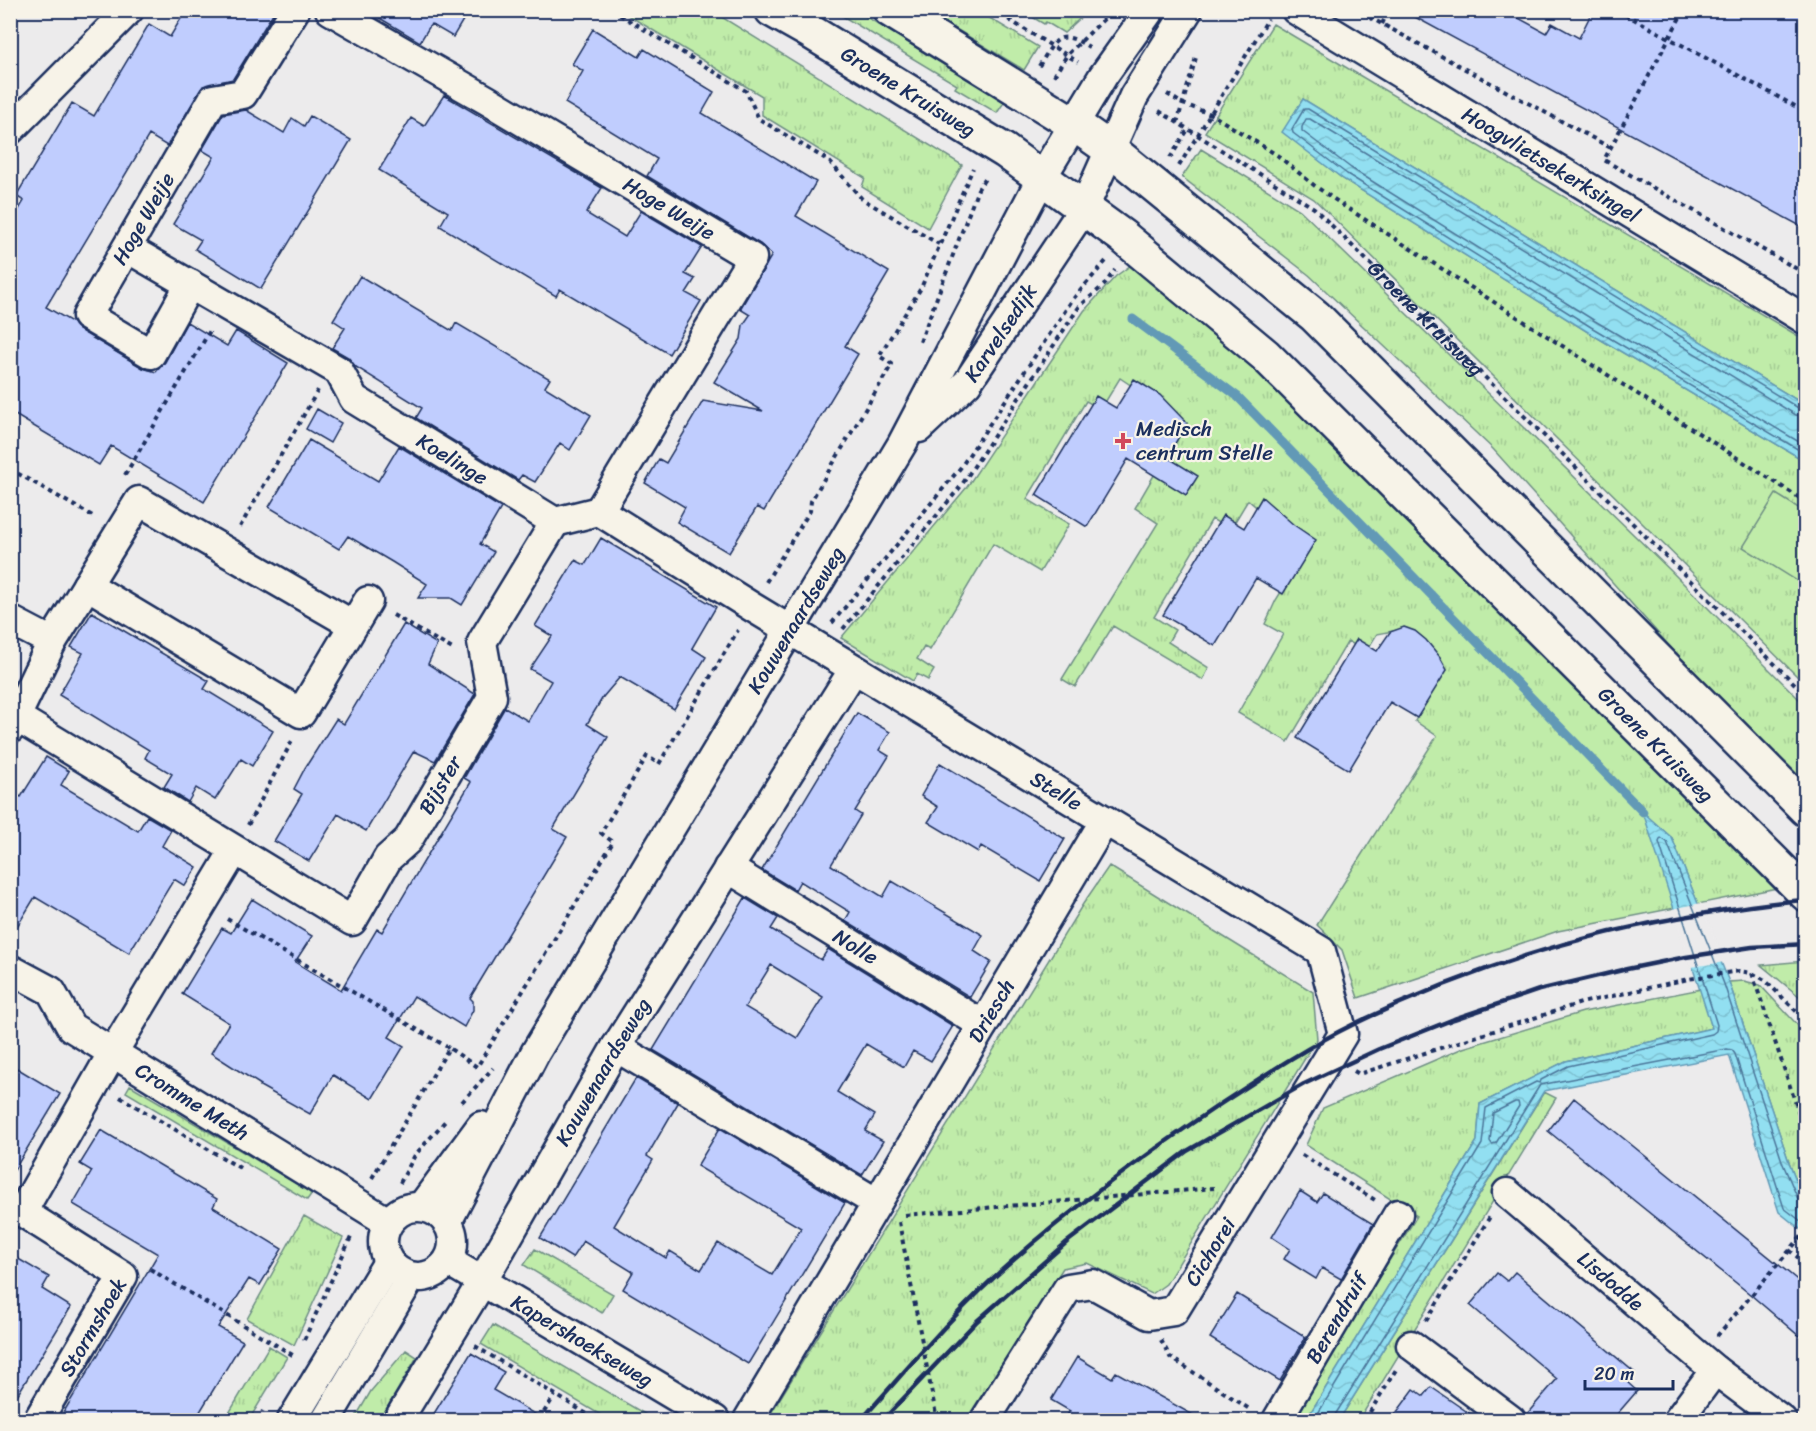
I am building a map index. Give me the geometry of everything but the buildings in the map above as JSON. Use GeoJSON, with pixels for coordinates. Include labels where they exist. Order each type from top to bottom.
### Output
{"type":"FeatureCollection","features":[{"type":"Feature","properties":{"kind":"main road","name":"Groene Kruisweg"},"geometry":{"type":"LineString","coordinates":[[772,10],[997,146],[1042,177],[1126,240],[1265,355],[1806,894]]}},
{"type":"Feature","properties":{"kind":"main road"},"geometry":{"type":"LineString","coordinates":[[890,10],[1074,124],[1111,150],[1315,316],[1806,809]]}},
{"type":"Feature","properties":{"kind":"street"},"geometry":{"type":"LineString","coordinates":[[10,130],[129,10]]}},
{"type":"Feature","properties":{"kind":"street","name":"Hoge Weije"},"geometry":{"type":"LineString","coordinates":[[189,284],[151,354],[87,316],[213,99],[243,94],[296,10]]}},
{"type":"Feature","properties":{"kind":"street","name":"Hoge Weije"},"geometry":{"type":"LineString","coordinates":[[330,10],[487,100],[752,258],[599,511]]}},
{"type":"Feature","properties":{"kind":"street"},"geometry":{"type":"LineString","coordinates":[[1042,177],[1108,69],[1150,10]]}},
{"type":"Feature","properties":{"kind":"street"},"geometry":{"type":"LineString","coordinates":[[1084,208],[1139,88],[1188,10]]}},
{"type":"Feature","properties":{"kind":"street","name":"Hoogvlietsekerksingel"},"geometry":{"type":"LineString","coordinates":[[1296,10],[1806,320]]}},
{"type":"Feature","properties":{"kind":"street","name":"Kouwenaardseweg"},"geometry":{"type":"LineString","coordinates":[[447,1222],[535,1053],[902,444],[1010,234],[1042,177]]}},
{"type":"Feature","properties":{"kind":"street","name":"Karvelsedijk"},"geometry":{"type":"LineString","coordinates":[[902,444],[967,383],[1084,208]]}},
{"type":"Feature","properties":{"kind":"street","name":"Koelinge"},"geometry":{"type":"LineString","coordinates":[[128,248],[339,371],[354,399],[555,522]]}},
{"type":"Feature","properties":{"kind":"street"},"geometry":{"type":"LineString","coordinates":[[14,723],[52,642],[139,501],[353,625]]}},
{"type":"Feature","properties":{"kind":"street"},"geometry":{"type":"LineString","coordinates":[[555,522],[599,511],[791,631]]}},
{"type":"Feature","properties":{"kind":"street","name":"Bijster"},"geometry":{"type":"LineString","coordinates":[[14,723],[352,921],[388,858],[408,840],[492,697],[482,642],[555,522]]}},
{"type":"Feature","properties":{"kind":"street"},"geometry":{"type":"LineString","coordinates":[[87,585],[301,713],[368,601]]}},
{"type":"Feature","properties":{"kind":"street"},"geometry":{"type":"LineString","coordinates":[[10,620],[52,642]]}},
{"type":"Feature","properties":{"kind":"street","name":"Stelle"},"geometry":{"type":"LineString","coordinates":[[791,631],[1321,951]]}},
{"type":"Feature","properties":{"kind":"street","name":"Kouwenaardseweg"},"geometry":{"type":"LineString","coordinates":[[398,1420],[482,1282],[615,1047],[854,669]]}},
{"type":"Feature","properties":{"kind":"street","name":"Driesch"},"geometry":{"type":"LineString","coordinates":[[748,1420],[1105,820]]}},
{"type":"Feature","properties":{"kind":"street"},"geometry":{"type":"LineString","coordinates":[[112,1054],[200,904],[234,851]]}},
{"type":"Feature","properties":{"kind":"street","name":"Nolle"},"geometry":{"type":"LineString","coordinates":[[729,868],[983,1025]]}},
{"type":"Feature","properties":{"kind":"street","name":"Cichorei"},"geometry":{"type":"LineString","coordinates":[[1149,1314],[1174,1311],[1343,1034],[1321,951]]}},
{"type":"Feature","properties":{"kind":"street","name":"Cromme Meth"},"geometry":{"type":"LineString","coordinates":[[10,969],[51,991],[70,1028],[388,1221]]}},
{"type":"Feature","properties":{"kind":"street"},"geometry":{"type":"LineString","coordinates":[[615,1047],[877,1203]]}},
{"type":"Feature","properties":{"kind":"street","name":"Kouwenaardseweg"},"geometry":{"type":"LineString","coordinates":[[422,1206],[535,1053]]}},
{"type":"Feature","properties":{"kind":"street","name":"Stormshoek"},"geometry":{"type":"LineString","coordinates":[[38,1420],[123,1276],[16,1209],[112,1054]]}},
{"type":"Feature","properties":{"kind":"street","name":"Lisdodde"},"geometry":{"type":"LineString","coordinates":[[1508,1193],[1707,1363],[1782,1420]]}},
{"type":"Feature","properties":{"kind":"street"},"geometry":{"type":"LineString","coordinates":[[422,1206],[432,1209],[447,1222],[453,1237],[453,1246],[448,1261],[436,1273],[420,1277],[400,1269],[382,1245],[382,1236],[388,1221],[402,1210],[422,1206]]}},
{"type":"Feature","properties":{"kind":"street","name":"Berendruif"},"geometry":{"type":"LineString","coordinates":[[1267,1417],[1398,1214]]}},
{"type":"Feature","properties":{"kind":"street","name":"Kapershoekseweg"},"geometry":{"type":"LineString","coordinates":[[448,1261],[715,1420]]}},
{"type":"Feature","properties":{"kind":"street"},"geometry":{"type":"LineString","coordinates":[[292,1420],[400,1269]]}},
{"type":"Feature","properties":{"kind":"street"},"geometry":{"type":"LineString","coordinates":[[326,1420],[400,1269]]}},
{"type":"Feature","properties":{"kind":"street"},"geometry":{"type":"LineString","coordinates":[[985,1420],[1068,1288],[1093,1284],[1149,1314]]}},
{"type":"Feature","properties":{"kind":"street"},"geometry":{"type":"LineString","coordinates":[[1411,1345],[1510,1420]]}},
{"type":"Feature","properties":{"kind":"street"},"geometry":{"type":"LineString","coordinates":[[1678,1420],[1707,1363]]}},
{"type":"Feature","properties":{"kind":"path"},"geometry":{"type":"LineString","coordinates":[[612,10],[746,91],[759,120],[829,161],[862,199],[939,244]]}},
{"type":"Feature","properties":{"kind":"path"},"geometry":{"type":"LineString","coordinates":[[993,10],[1067,55],[1108,69]]}},
{"type":"Feature","properties":{"kind":"path"},"geometry":{"type":"LineString","coordinates":[[1067,55],[1112,10]]}},
{"type":"Feature","properties":{"kind":"path"},"geometry":{"type":"LineString","coordinates":[[1163,193],[1273,10]]}},
{"type":"Feature","properties":{"kind":"path"},"geometry":{"type":"LineString","coordinates":[[1382,24],[1389,10]]}},
{"type":"Feature","properties":{"kind":"path"},"geometry":{"type":"LineString","coordinates":[[1617,10],[1806,112]]}},
{"type":"Feature","properties":{"kind":"path"},"geometry":{"type":"LineString","coordinates":[[1684,10],[1604,160],[1806,274]]}},
{"type":"Feature","properties":{"kind":"path"},"geometry":{"type":"LineString","coordinates":[[1365,15],[1611,148]]}},
{"type":"Feature","properties":{"kind":"path"},"geometry":{"type":"LineString","coordinates":[[1023,93],[1052,46],[1060,38],[1070,36],[1081,42],[1108,69]]}},
{"type":"Feature","properties":{"kind":"path"},"geometry":{"type":"LineString","coordinates":[[1177,123],[1199,47]]}},
{"type":"Feature","properties":{"kind":"path"},"geometry":{"type":"LineString","coordinates":[[1139,88],[1211,114],[1277,154],[1344,206],[1806,502]]}},
{"type":"Feature","properties":{"kind":"path","name":"Groene Kruisweg"},"geometry":{"type":"LineString","coordinates":[[1139,88],[1177,123],[1314,208],[1806,695]]}},
{"type":"Feature","properties":{"kind":"path"},"geometry":{"type":"LineString","coordinates":[[200,904],[449,1048],[477,1067],[613,842],[601,834],[647,756],[659,764],[810,511],[811,501],[892,364],[879,356],[921,288],[970,173],[997,146]]}},
{"type":"Feature","properties":{"kind":"path"},"geometry":{"type":"LineString","coordinates":[[919,343],[978,189],[997,146]]}},
{"type":"Feature","properties":{"kind":"path"},"geometry":{"type":"LineString","coordinates":[[825,651],[961,486],[1079,308],[1104,285],[1126,240]]}},
{"type":"Feature","properties":{"kind":"path","name":"Kouwenaardseweg"},"geometry":{"type":"LineString","coordinates":[[833,622],[961,467],[1073,299],[1126,240]]}},
{"type":"Feature","properties":{"kind":"path"},"geometry":{"type":"LineString","coordinates":[[122,479],[226,305]]}},
{"type":"Feature","properties":{"kind":"path"},"geometry":{"type":"LineString","coordinates":[[227,552],[331,366]]}},
{"type":"Feature","properties":{"kind":"path"},"geometry":{"type":"LineString","coordinates":[[10,469],[120,532]]}},
{"type":"Feature","properties":{"kind":"path"},"geometry":{"type":"LineString","coordinates":[[368,601],[486,668]]}},
{"type":"Feature","properties":{"kind":"path"},"geometry":{"type":"LineString","coordinates":[[234,851],[299,728],[301,713]]}},
{"type":"Feature","properties":{"kind":"path"},"geometry":{"type":"LineString","coordinates":[[1328,1058],[1359,1074],[1581,1003],[1688,979],[1739,971],[1752,973],[1765,980],[1806,1021]]}},
{"type":"Feature","properties":{"kind":"path"},"geometry":{"type":"LineString","coordinates":[[1752,973],[1806,1134]]}},
{"type":"Feature","properties":{"kind":"path"},"geometry":{"type":"LineString","coordinates":[[123,1276],[150,1269],[296,1357],[352,1234],[341,1229],[449,1048]]}},
{"type":"Feature","properties":{"kind":"path"},"geometry":{"type":"LineString","coordinates":[[96,1083],[249,1174]]}},
{"type":"Feature","properties":{"kind":"path"},"geometry":{"type":"LineString","coordinates":[[1278,1141],[1398,1214]]}},
{"type":"Feature","properties":{"kind":"path"},"geometry":{"type":"LineString","coordinates":[[937,1420],[898,1216],[1251,1185]]}},
{"type":"Feature","properties":{"kind":"path"},"geometry":{"type":"LineString","coordinates":[[1365,1420],[1505,1191],[1508,1193]]}},
{"type":"Feature","properties":{"kind":"path"},"geometry":{"type":"LineString","coordinates":[[1707,1363],[1789,1250],[1806,1231]]}},
{"type":"Feature","properties":{"kind":"path"},"geometry":{"type":"LineString","coordinates":[[1789,1250],[1806,1264]]}},
{"type":"Feature","properties":{"kind":"path"},"geometry":{"type":"LineString","coordinates":[[1149,1314],[1170,1357],[1267,1417]]}},
{"type":"Feature","properties":{"kind":"path"},"geometry":{"type":"LineString","coordinates":[[539,1420],[555,1395]]}},
{"type":"Feature","properties":{"kind":"green space"},"geometry":{"type":"Polygon","coordinates":[[[621,11],[712,11],[962,165],[928,228],[862,187],[865,178],[762,115],[762,96],[621,11]]]}},
{"type":"Feature","properties":{"kind":"green space"},"geometry":{"type":"Polygon","coordinates":[[[834,11],[857,11],[1005,101],[997,113],[955,88],[957,85],[834,11]]]}},
{"type":"Feature","properties":{"kind":"green space"},"geometry":{"type":"Polygon","coordinates":[[[926,11],[978,11],[1038,47],[1024,70],[926,11]]]}},
{"type":"Feature","properties":{"kind":"green space"},"geometry":{"type":"Polygon","coordinates":[[[1022,11],[1088,11],[1064,33],[1022,11]]]}},
{"type":"Feature","properties":{"kind":"green space"},"geometry":{"type":"Polygon","coordinates":[[[1273,24],[1805,340],[1805,405],[1303,99],[1283,132],[1343,179],[1588,332],[1805,461],[1805,684],[1314,199],[1205,132],[1273,24]]]}},
{"type":"Feature","properties":{"kind":"green space"},"geometry":{"type":"Polygon","coordinates":[[[1201,149],[1300,210],[1670,570],[1805,705],[1805,787],[1674,651],[1493,449],[1309,275],[1182,177],[1201,149]]]}},
{"type":"Feature","properties":{"kind":"green space"},"geometry":{"type":"Polygon","coordinates":[[[1130,266],[1254,367],[1777,888],[1698,904],[1672,838],[1644,814],[1675,908],[1558,931],[1358,998],[1342,950],[1317,925],[1437,736],[1415,721],[1442,674],[1398,630],[1377,634],[1366,652],[1348,641],[1288,742],[1238,713],[1283,634],[1265,624],[1276,600],[1310,545],[1281,528],[1248,500],[1230,530],[1212,519],[1154,617],[1175,630],[1168,642],[1209,668],[1203,680],[1113,626],[1075,687],[1062,679],[1158,523],[1135,508],[1182,427],[1156,402],[1120,378],[1101,409],[1086,401],[1027,499],[1069,524],[1040,572],[993,544],[930,650],[924,647],[917,659],[934,670],[928,680],[917,674],[913,681],[841,638],[967,487],[1084,311],[1116,276],[1130,266]]]}},
{"type":"Feature","properties":{"kind":"green space"},"geometry":{"type":"Polygon","coordinates":[[[1776,494],[1805,512],[1805,586],[1743,547],[1776,494]]]}},
{"type":"Feature","properties":{"kind":"green space"},"geometry":{"type":"Polygon","coordinates":[[[1109,866],[1313,992],[1317,1039],[1166,1284],[1152,1294],[1087,1263],[1063,1268],[966,1420],[771,1420],[768,1418],[1083,904],[1109,866]]]}},
{"type":"Feature","properties":{"kind":"green space"},"geometry":{"type":"Polygon","coordinates":[[[1805,961],[1805,1001],[1761,965],[1805,961]]]}},
{"type":"Feature","properties":{"kind":"green space"},"geometry":{"type":"Polygon","coordinates":[[[1744,981],[1760,985],[1805,1033],[1805,1203],[1729,982],[1744,981]]]}},
{"type":"Feature","properties":{"kind":"green space"},"geometry":{"type":"Polygon","coordinates":[[[1701,989],[1712,1028],[1566,1061],[1480,1104],[1477,1141],[1306,1420],[1290,1420],[1417,1216],[1306,1145],[1323,1108],[1463,1048],[1583,1012],[1701,989]]]}},
{"type":"Feature","properties":{"kind":"green space"},"geometry":{"type":"Polygon","coordinates":[[[130,1085],[312,1193],[307,1200],[126,1092],[130,1085]]]}},
{"type":"Feature","properties":{"kind":"green space"},"geometry":{"type":"Polygon","coordinates":[[[1544,1092],[1556,1098],[1359,1420],[1339,1420],[1544,1092]]]}},
{"type":"Feature","properties":{"kind":"green space"},"geometry":{"type":"Polygon","coordinates":[[[304,1216],[343,1238],[294,1345],[247,1319],[304,1216]]]}},
{"type":"Feature","properties":{"kind":"green space"},"geometry":{"type":"Polygon","coordinates":[[[535,1249],[613,1294],[602,1313],[524,1265],[535,1249]]]}},
{"type":"Feature","properties":{"kind":"green space"},"geometry":{"type":"Polygon","coordinates":[[[493,1325],[655,1420],[609,1420],[481,1344],[493,1325]]]}},
{"type":"Feature","properties":{"kind":"green space"},"geometry":{"type":"Polygon","coordinates":[[[269,1346],[287,1357],[249,1420],[225,1420],[269,1346]]]}},
{"type":"Feature","properties":{"kind":"green space"},"geometry":{"type":"Polygon","coordinates":[[[406,1350],[417,1357],[380,1420],[354,1420],[371,1391],[406,1350]]]}},
{"type":"Feature","properties":{"kind":"water"},"geometry":{"type":"Polygon","coordinates":[[[1303,99],[1805,405],[1805,461],[1588,332],[1343,179],[1282,132],[1303,99]]]}},
{"type":"Feature","properties":{"kind":"water"},"geometry":{"type":"Polygon","coordinates":[[[1643,812],[1672,838],[1729,982],[1805,1203],[1805,1233],[1779,1212],[1729,1055],[1544,1091],[1339,1420],[1306,1420],[1477,1141],[1480,1104],[1566,1061],[1712,1028],[1643,812]]]}},
{"type":"Feature","properties":{"kind":"pier"},"geometry":{"type":"Polygon","coordinates":[[[1701,903],[1725,962],[1691,967],[1672,909],[1701,903]]]}},
{"type":"Feature","properties":{"kind":"waterway"},"geometry":{"type":"LineString","coordinates":[[1133,319],[1237,396],[1643,812]]}},
{"type":"Feature","properties":{"kind":"railway"},"geometry":{"type":"LineString","coordinates":[[861,1420],[971,1300],[1035,1242],[1086,1200],[1165,1142],[1317,1043],[1436,988],[1566,943],[1656,922],[1779,902],[1806,900]]}},
{"type":"Feature","properties":{"kind":"railway"},"geometry":{"type":"LineString","coordinates":[[883,1420],[977,1321],[1067,1242],[1187,1151],[1304,1084],[1379,1049],[1454,1019],[1539,990],[1686,957],[1752,947],[1806,944]]}},
{"type":"Feature","properties":{"kind":"place","name":"Medisch centrum Stelle"},"geometry":{"type":"Point","coordinates":[1123,441]}}]}
